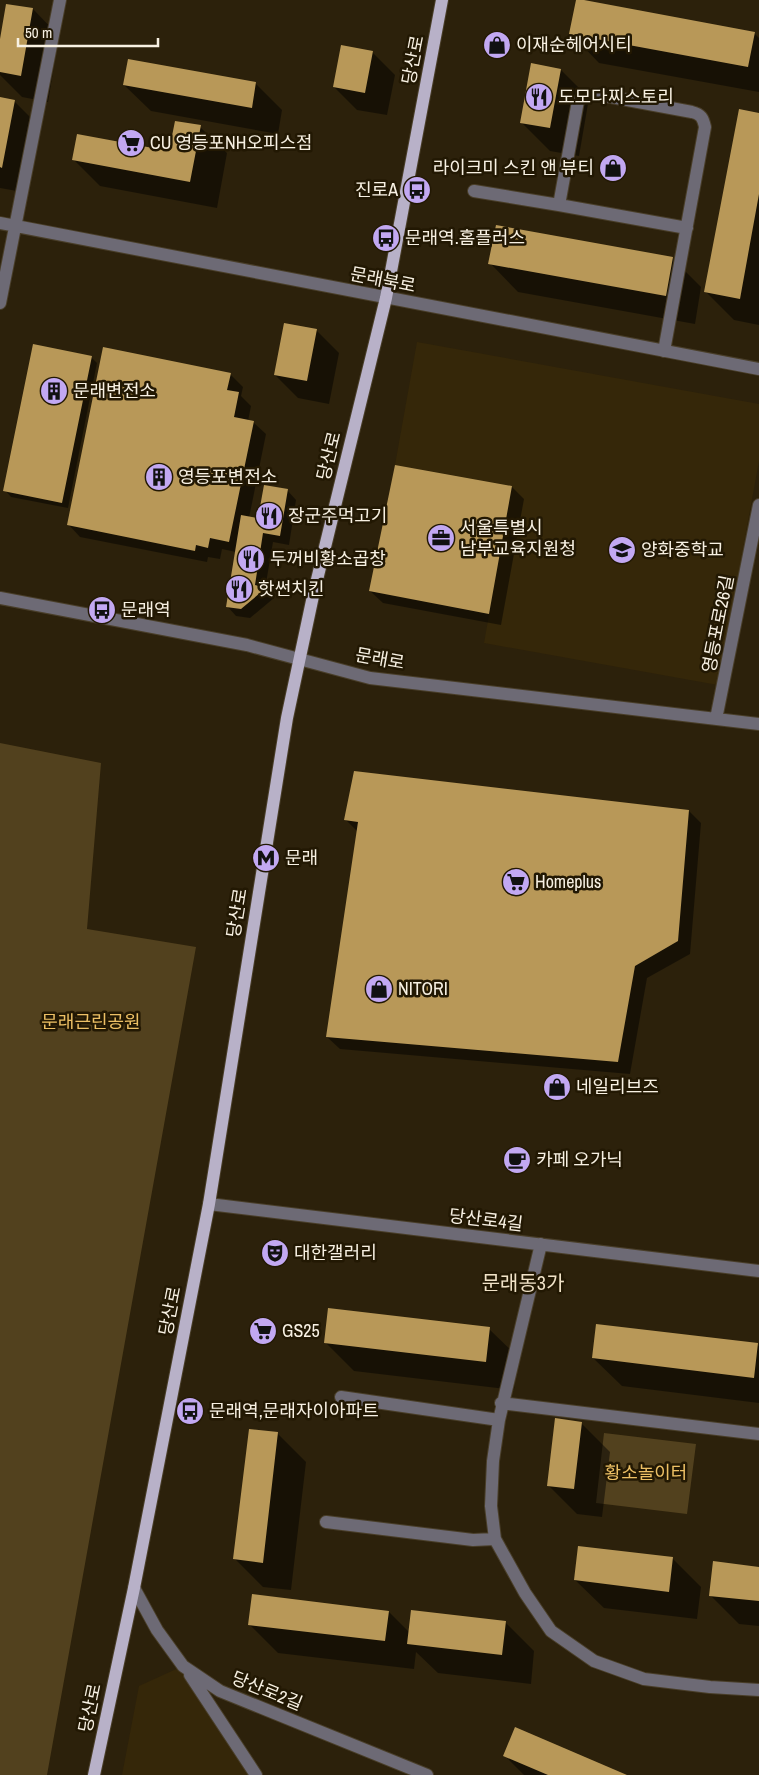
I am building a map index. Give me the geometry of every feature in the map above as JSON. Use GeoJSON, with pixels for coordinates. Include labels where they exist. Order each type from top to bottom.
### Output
{"type":"FeatureCollection","features":[{"type":"Feature","properties":{"kind":"main road","name":"당산로"},"geometry":{"type":"LineString","coordinates":[[94,1775],[134,1588],[209,1204],[267,833],[287,718],[299,658],[386,298],[442,0]]}},
{"type":"Feature","properties":{"kind":"street"},"geometry":{"type":"LineString","coordinates":[[0,304],[60,0]]}},
{"type":"Feature","properties":{"kind":"street"},"geometry":{"type":"LineString","coordinates":[[559,205],[578,101],[583,97],[594,94],[692,112],[702,116],[705,127],[664,351]]}},
{"type":"Feature","properties":{"kind":"street"},"geometry":{"type":"LineString","coordinates":[[474,191],[687,228]]}},
{"type":"Feature","properties":{"kind":"street","name":"문래북로"},"geometry":{"type":"LineString","coordinates":[[0,222],[759,369]]}},
{"type":"Feature","properties":{"kind":"street","name":"영등포로26길"},"geometry":{"type":"LineString","coordinates":[[716,719],[759,505]]}},
{"type":"Feature","properties":{"kind":"street","name":"문래로"},"geometry":{"type":"LineString","coordinates":[[0,598],[247,645],[370,678],[759,724]]}},
{"type":"Feature","properties":{"kind":"street","name":"당산로4길"},"geometry":{"type":"LineString","coordinates":[[209,1204],[759,1271]]}},
{"type":"Feature","properties":{"kind":"street"},"geometry":{"type":"LineString","coordinates":[[541,1244],[501,1403],[493,1461],[491,1506],[495,1538],[525,1593],[550,1631],[594,1661],[644,1678],[710,1687],[759,1690]]}},
{"type":"Feature","properties":{"kind":"street"},"geometry":{"type":"LineString","coordinates":[[341,1397],[499,1420]]}},
{"type":"Feature","properties":{"kind":"street"},"geometry":{"type":"LineString","coordinates":[[501,1403],[759,1434]]}},
{"type":"Feature","properties":{"kind":"street"},"geometry":{"type":"LineString","coordinates":[[326,1522],[473,1540],[495,1538]]}},
{"type":"Feature","properties":{"kind":"street","name":"당산로2길"},"geometry":{"type":"LineString","coordinates":[[134,1588],[157,1630],[184,1666],[220,1691],[427,1775]]}},
{"type":"Feature","properties":{"kind":"street"},"geometry":{"type":"LineString","coordinates":[[184,1666],[256,1775]]}},
{"type":"Feature","properties":{"kind":"shaded area","name":"양화중학교"},"geometry":{"type":"Polygon","coordinates":[[[417,342],[759,404],[759,461],[718,685],[484,643],[512,486],[395,465],[417,342]]]}},
{"type":"Feature","properties":{"kind":"shaded area"},"geometry":{"type":"Polygon","coordinates":[[[183,1666],[253,1775],[122,1775],[139,1686],[183,1666]]]}},
{"type":"Feature","properties":{"kind":"green space","name":"문래근린공원"},"geometry":{"type":"Polygon","coordinates":[[[0,743],[101,763],[87,929],[196,947],[47,1775],[0,1775],[0,743]]]}},
{"type":"Feature","properties":{"kind":"green space","name":"황소놀이터"},"geometry":{"type":"Polygon","coordinates":[[[604,1433],[696,1444],[687,1514],[596,1503],[604,1433]]]}},
{"type":"Feature","properties":{"kind":"building"},"geometry":{"type":"Polygon","coordinates":[[[576,0],[755,32],[748,67],[569,34],[576,0]]]}},
{"type":"Feature","properties":{"kind":"building"},"geometry":{"type":"Polygon","coordinates":[[[6,4],[33,8],[21,76],[0,72],[0,39],[6,4]]]}},
{"type":"Feature","properties":{"kind":"building"},"geometry":{"type":"Polygon","coordinates":[[[341,45],[373,51],[365,93],[333,87],[341,45]]]}},
{"type":"Feature","properties":{"kind":"building"},"geometry":{"type":"Polygon","coordinates":[[[128,59],[256,82],[252,108],[123,85],[128,59]]]}},
{"type":"Feature","properties":{"kind":"building"},"geometry":{"type":"Polygon","coordinates":[[[531,63],[561,69],[550,128],[520,123],[531,63]]]}},
{"type":"Feature","properties":{"kind":"building"},"geometry":{"type":"Polygon","coordinates":[[[0,97],[15,100],[2,168],[0,167],[0,97]]]}},
{"type":"Feature","properties":{"kind":"building"},"geometry":{"type":"Polygon","coordinates":[[[739,109],[759,113],[759,194],[740,299],[704,292],[739,109]]]}},
{"type":"Feature","properties":{"kind":"building"},"geometry":{"type":"Polygon","coordinates":[[[175,121],[201,125],[190,182],[72,160],[77,134],[169,151],[175,121]]]}},
{"type":"Feature","properties":{"kind":"building"},"geometry":{"type":"Polygon","coordinates":[[[496,225],[673,257],[666,296],[488,264],[496,225]]]}},
{"type":"Feature","properties":{"kind":"building"},"geometry":{"type":"Polygon","coordinates":[[[284,323],[317,329],[307,381],[274,375],[284,323]]]}},
{"type":"Feature","properties":{"kind":"building","name":"문래변전소"},"geometry":{"type":"Polygon","coordinates":[[[33,344],[92,356],[62,503],[3,491],[33,344]]]}},
{"type":"Feature","properties":{"kind":"building","name":"영등포변전소"},"geometry":{"type":"Polygon","coordinates":[[[103,347],[231,373],[227,390],[239,392],[234,417],[254,421],[229,542],[210,538],[208,548],[196,545],[195,551],[67,525],[103,347]]]}},
{"type":"Feature","properties":{"kind":"building","name":"서울특별시 남부교육지원청"},"geometry":{"type":"Polygon","coordinates":[[[395,465],[512,486],[489,614],[369,591],[395,465]]]}},
{"type":"Feature","properties":{"kind":"building"},"geometry":{"type":"Polygon","coordinates":[[[264,485],[288,489],[280,536],[263,533],[255,585],[266,588],[241,609],[226,607],[241,515],[258,518],[264,485]]]}},
{"type":"Feature","properties":{"kind":"building","name":"Homeplus"},"geometry":{"type":"Polygon","coordinates":[[[354,771],[689,810],[678,941],[635,966],[618,1062],[326,1037],[358,822],[344,820],[354,771]]]}},
{"type":"Feature","properties":{"kind":"building"},"geometry":{"type":"Polygon","coordinates":[[[328,1308],[490,1327],[486,1362],[324,1343],[328,1308]]]}},
{"type":"Feature","properties":{"kind":"building"},"geometry":{"type":"Polygon","coordinates":[[[596,1324],[758,1343],[754,1378],[592,1358],[596,1324]]]}},
{"type":"Feature","properties":{"kind":"building"},"geometry":{"type":"Polygon","coordinates":[[[555,1418],[582,1422],[574,1489],[547,1486],[555,1418]]]}},
{"type":"Feature","properties":{"kind":"building"},"geometry":{"type":"Polygon","coordinates":[[[249,1429],[278,1432],[263,1563],[233,1559],[249,1429]]]}},
{"type":"Feature","properties":{"kind":"building"},"geometry":{"type":"Polygon","coordinates":[[[578,1546],[673,1557],[669,1592],[574,1580],[578,1546]]]}},
{"type":"Feature","properties":{"kind":"building"},"geometry":{"type":"Polygon","coordinates":[[[713,1561],[759,1567],[759,1601],[709,1596],[713,1561]]]}},
{"type":"Feature","properties":{"kind":"building"},"geometry":{"type":"Polygon","coordinates":[[[252,1594],[389,1611],[385,1641],[248,1625],[252,1594]]]}},
{"type":"Feature","properties":{"kind":"building"},"geometry":{"type":"Polygon","coordinates":[[[411,1610],[506,1621],[502,1655],[407,1644],[411,1610]]]}},
{"type":"Feature","properties":{"kind":"building"},"geometry":{"type":"Polygon","coordinates":[[[515,1727],[627,1775],[548,1775],[503,1756],[515,1727]]]}},
{"type":"Feature","properties":{"kind":"place","name":"이재순헤어시티"},"geometry":{"type":"Point","coordinates":[497,45]}},
{"type":"Feature","properties":{"kind":"place","name":"도모다찌스토리"},"geometry":{"type":"Point","coordinates":[539,97]}},
{"type":"Feature","properties":{"kind":"place","name":"CU 영등포NH오피스점"},"geometry":{"type":"Point","coordinates":[131,143]}},
{"type":"Feature","properties":{"kind":"place","name":"라이크미 스킨 앤 뷰티"},"geometry":{"type":"Point","coordinates":[613,168]}},
{"type":"Feature","properties":{"kind":"place","name":"진로A"},"geometry":{"type":"Point","coordinates":[417,190]}},
{"type":"Feature","properties":{"kind":"place","name":"문래역.홈플러스"},"geometry":{"type":"Point","coordinates":[386,238]}},
{"type":"Feature","properties":{"kind":"place","name":"문래변전소"},"geometry":{"type":"Point","coordinates":[54,391]}},
{"type":"Feature","properties":{"kind":"place","name":"영등포변전소"},"geometry":{"type":"Point","coordinates":[159,477]}},
{"type":"Feature","properties":{"kind":"place","name":"장군주먹고기"},"geometry":{"type":"Point","coordinates":[269,516]}},
{"type":"Feature","properties":{"kind":"place","name":"서울특별시 남부교육지원청"},"geometry":{"type":"Point","coordinates":[441,538]}},
{"type":"Feature","properties":{"kind":"place","name":"양화중학교"},"geometry":{"type":"Point","coordinates":[622,550]}},
{"type":"Feature","properties":{"kind":"place","name":"두꺼비황소곱창"},"geometry":{"type":"Point","coordinates":[251,559]}},
{"type":"Feature","properties":{"kind":"place","name":"핫썬치킨"},"geometry":{"type":"Point","coordinates":[239,589]}},
{"type":"Feature","properties":{"kind":"place","name":"문래역"},"geometry":{"type":"Point","coordinates":[102,610]}},
{"type":"Feature","properties":{"kind":"place","name":"문래"},"geometry":{"type":"Point","coordinates":[266,858]}},
{"type":"Feature","properties":{"kind":"place","name":"Homeplus"},"geometry":{"type":"Point","coordinates":[516,882]}},
{"type":"Feature","properties":{"kind":"place","name":"NITORI"},"geometry":{"type":"Point","coordinates":[379,989]}},
{"type":"Feature","properties":{"kind":"place","name":"네일리브즈"},"geometry":{"type":"Point","coordinates":[557,1087]}},
{"type":"Feature","properties":{"kind":"place","name":"카페 오가닉"},"geometry":{"type":"Point","coordinates":[517,1160]}},
{"type":"Feature","properties":{"kind":"place","name":"대한갤러리"},"geometry":{"type":"Point","coordinates":[275,1253]}},
{"type":"Feature","properties":{"kind":"place","name":"GS25"},"geometry":{"type":"Point","coordinates":[263,1331]}},
{"type":"Feature","properties":{"kind":"place","name":"문래역,문래자이아파트"},"geometry":{"type":"Point","coordinates":[190,1411]}},
{"type":"Feature","properties":{"kind":"district","name":"문래동3가"},"geometry":{"type":"Point","coordinates":[523,1283]}}]}
